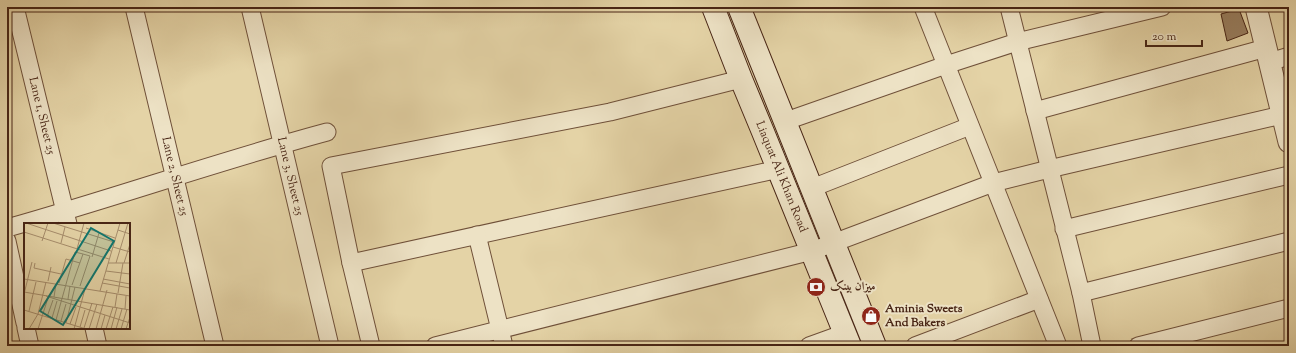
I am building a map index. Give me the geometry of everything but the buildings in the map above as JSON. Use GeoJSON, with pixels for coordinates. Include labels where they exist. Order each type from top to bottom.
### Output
{"type":"FeatureCollection","features":[{"type":"Feature","properties":{"kind":"main road","name":"Liaquat Ali Khan Road"},"geometry":{"type":"LineString","coordinates":[[713,7],[848,340]]}},
{"type":"Feature","properties":{"kind":"main road","name":"Liaquat Ali Khan Road"},"geometry":{"type":"LineString","coordinates":[[739,7],[875,346]]}},
{"type":"Feature","properties":{"kind":"street","name":"Lane 1, Sheet 25"},"geometry":{"type":"LineString","coordinates":[[15,7],[67,218]]}},
{"type":"Feature","properties":{"kind":"street","name":"Lane 2, Sheet 25"},"geometry":{"type":"LineString","coordinates":[[134,7],[215,346]]}},
{"type":"Feature","properties":{"kind":"street","name":"Lane 3, Sheet 25"},"geometry":{"type":"LineString","coordinates":[[250,7],[330,346]]}},
{"type":"Feature","properties":{"kind":"street"},"geometry":{"type":"LineString","coordinates":[[923,7],[1058,346]]}},
{"type":"Feature","properties":{"kind":"street"},"geometry":{"type":"LineString","coordinates":[[1008,7],[1081,293],[1092,346]]}},
{"type":"Feature","properties":{"kind":"street"},"geometry":{"type":"LineString","coordinates":[[786,121],[946,65],[1017,42],[1162,7]]}},
{"type":"Feature","properties":{"kind":"street"},"geometry":{"type":"LineString","coordinates":[[1256,7],[1289,142]]}},
{"type":"Feature","properties":{"kind":"street"},"geometry":{"type":"LineString","coordinates":[[1035,110],[1268,55],[1289,56]]}},
{"type":"Feature","properties":{"kind":"street"},"geometry":{"type":"LineString","coordinates":[[371,346],[351,263],[331,166],[610,112],[741,79]]}},
{"type":"Feature","properties":{"kind":"street"},"geometry":{"type":"LineString","coordinates":[[435,346],[503,338],[812,250],[993,183],[1282,115]]}},
{"type":"Feature","properties":{"kind":"street"},"geometry":{"type":"LineString","coordinates":[[812,188],[970,126]]}},
{"type":"Feature","properties":{"kind":"street"},"geometry":{"type":"LineString","coordinates":[[37,223],[67,218],[174,178],[282,144],[327,132]]}},
{"type":"Feature","properties":{"kind":"street"},"geometry":{"type":"LineString","coordinates":[[351,263],[779,169]]}},
{"type":"Feature","properties":{"kind":"street"},"geometry":{"type":"LineString","coordinates":[[1064,229],[1289,175]]}},
{"type":"Feature","properties":{"kind":"street"},"geometry":{"type":"LineString","coordinates":[[7,228],[24,225]]}},
{"type":"Feature","properties":{"kind":"street"},"geometry":{"type":"LineString","coordinates":[[477,235],[503,338]]}},
{"type":"Feature","properties":{"kind":"street"},"geometry":{"type":"LineString","coordinates":[[7,241],[24,318]]}},
{"type":"Feature","properties":{"kind":"street"},"geometry":{"type":"LineString","coordinates":[[1081,293],[1289,241]]}},
{"type":"Feature","properties":{"kind":"street"},"geometry":{"type":"LineString","coordinates":[[915,346],[1039,299]]}},
{"type":"Feature","properties":{"kind":"street"},"geometry":{"type":"LineString","coordinates":[[1138,346],[1289,308]]}},
{"type":"Feature","properties":{"kind":"street"},"geometry":{"type":"LineString","coordinates":[[26,329],[30,346]]}},
{"type":"Feature","properties":{"kind":"street"},"geometry":{"type":"LineString","coordinates":[[94,329],[98,346]]}},
{"type":"Feature","properties":{"kind":"street"},"geometry":{"type":"LineString","coordinates":[[809,346],[848,340]]}},
{"type":"Feature","properties":{"kind":"place","name":"میزان بینک"},"geometry":{"type":"Point","coordinates":[816,287]}},
{"type":"Feature","properties":{"kind":"place","name":"Aminia Sweets And Bakers"},"geometry":{"type":"Point","coordinates":[871,316]}}]}
